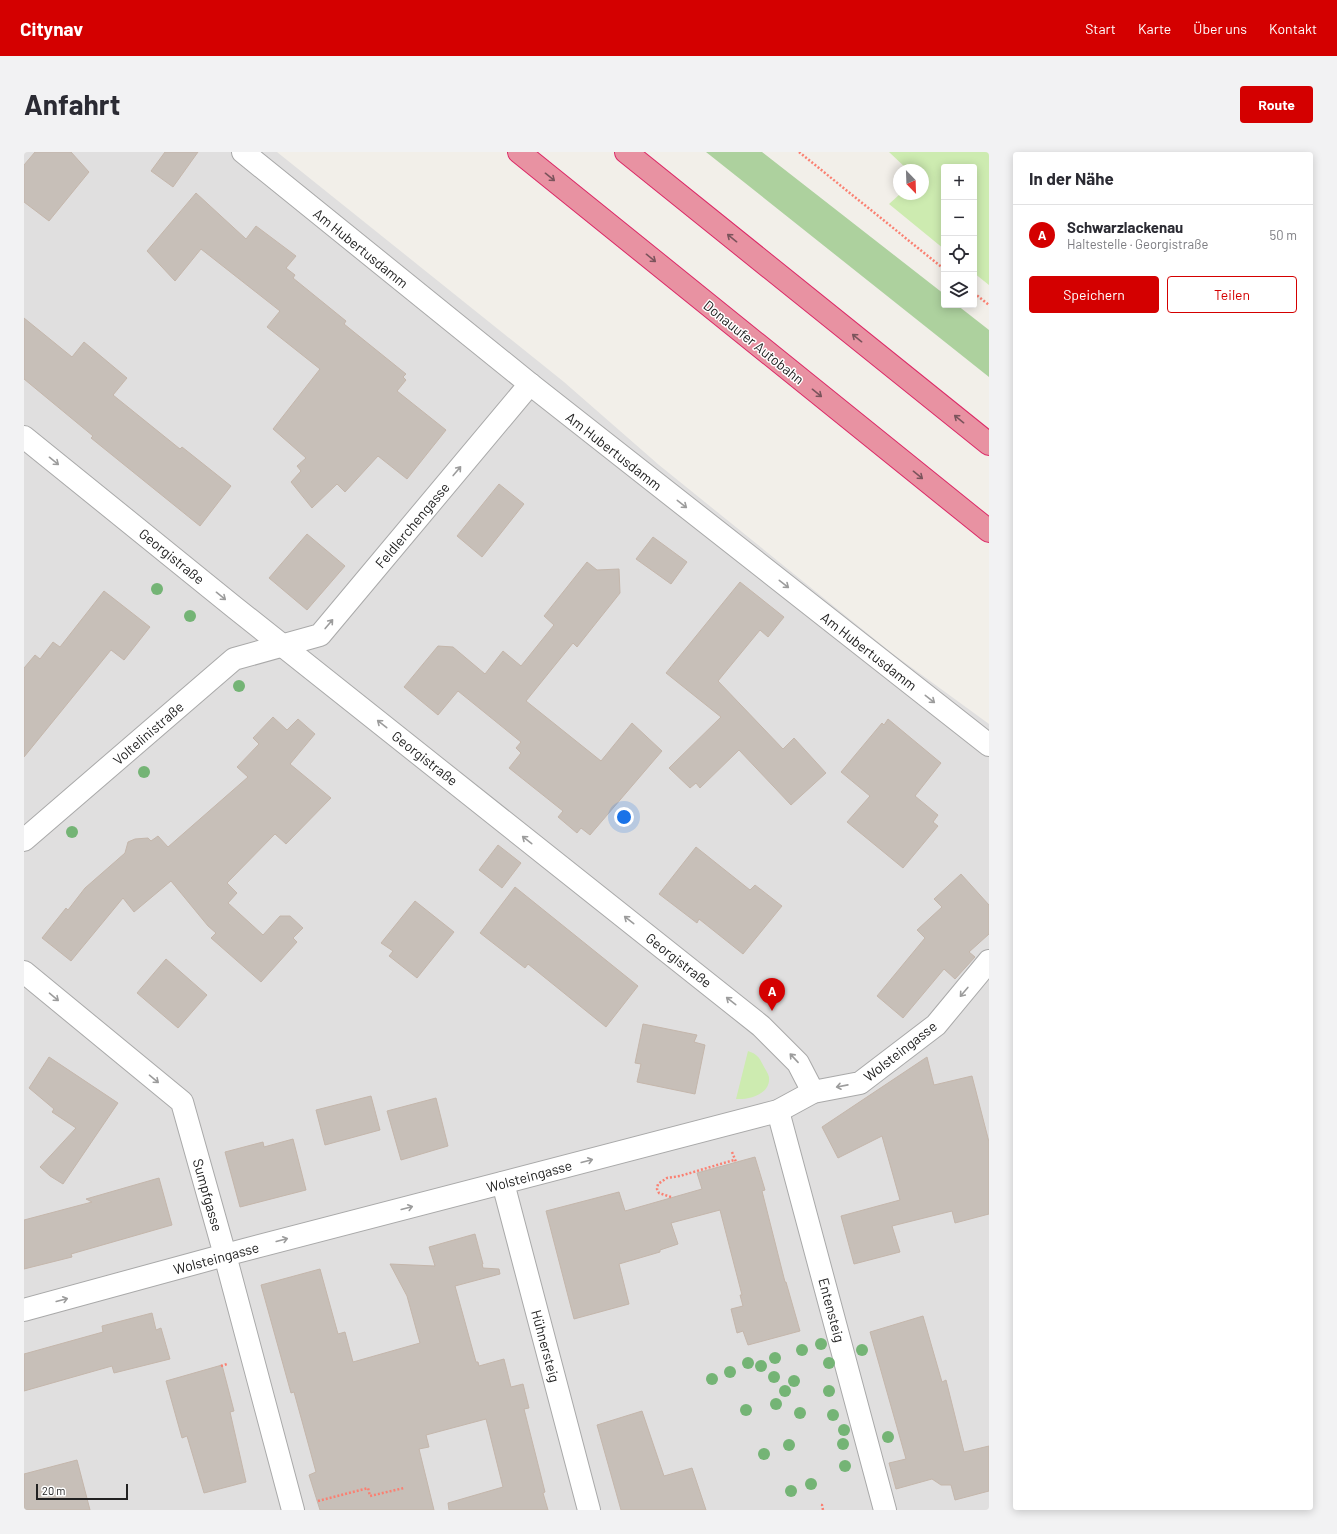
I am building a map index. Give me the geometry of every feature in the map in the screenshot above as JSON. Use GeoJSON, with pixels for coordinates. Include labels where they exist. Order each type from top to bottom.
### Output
{"type":"FeatureCollection","features":[{"type":"Feature","properties":{"kind":"highway","name":"Donauufer Autobahn"},"geometry":{"type":"LineString","coordinates":[[520,152],[989,532]]}},
{"type":"Feature","properties":{"kind":"highway"},"geometry":{"type":"LineString","coordinates":[[626,152],[989,444]]}},
{"type":"Feature","properties":{"kind":"street","name":"Am Hubertusdamm"},"geometry":{"type":"LineString","coordinates":[[243,152],[530,384],[989,745]]}},
{"type":"Feature","properties":{"kind":"street","name":"Feldlerchengasse"},"geometry":{"type":"LineString","coordinates":[[282,645],[320,636],[530,384]]}},
{"type":"Feature","properties":{"kind":"street","name":"Georgistraße"},"geometry":{"type":"LineString","coordinates":[[24,437],[282,645],[761,1026],[798,1063],[813,1092]]}},
{"type":"Feature","properties":{"kind":"street","name":"Voltelinistraße"},"geometry":{"type":"LineString","coordinates":[[24,840],[234,659],[282,645]]}},
{"type":"Feature","properties":{"kind":"street","name":"Wolsteingasse"},"geometry":{"type":"LineString","coordinates":[[24,1310],[226,1255],[778,1111],[813,1092],[860,1083],[936,1025],[989,961]]}},
{"type":"Feature","properties":{"kind":"street","name":"Sumpfgasse"},"geometry":{"type":"LineString","coordinates":[[24,972],[182,1102],[226,1255],[292,1509]]}},
{"type":"Feature","properties":{"kind":"street","name":"Entensteig"},"geometry":{"type":"LineString","coordinates":[[778,1111],[885,1510]]}},
{"type":"Feature","properties":{"kind":"street","name":"Hühnersteig"},"geometry":{"type":"LineString","coordinates":[[503,1183],[589,1510]]}},
{"type":"Feature","properties":{"kind":"path"},"geometry":{"type":"LineString","coordinates":[[799,152],[941,267]]}},
{"type":"Feature","properties":{"kind":"path"},"geometry":{"type":"LineString","coordinates":[[977,295],[989,305]]}},
{"type":"Feature","properties":{"kind":"path"},"geometry":{"type":"LineString","coordinates":[[671,1197],[659,1193],[657,1189],[658,1184],[667,1178],[680,1176],[734,1160]]}},
{"type":"Feature","properties":{"kind":"path"},"geometry":{"type":"LineString","coordinates":[[292,1509],[368,1488],[370,1496],[404,1488]]}},
{"type":"Feature","properties":{"kind":"path"},"geometry":{"type":"LineString","coordinates":[[821,1506],[822,1505],[824,1510]]}},
{"type":"Feature","properties":{"kind":"shaded area"},"geometry":{"type":"Polygon","coordinates":[[[24,152],[277,152],[564,382],[659,465],[893,654],[989,724],[989,1510],[24,1510],[24,152]]]}},
{"type":"Feature","properties":{"kind":"green space"},"geometry":{"type":"Polygon","coordinates":[[[706,152],[762,152],[941,292],[941,308],[961,308],[989,330],[989,377],[706,152]]]}},
{"type":"Feature","properties":{"kind":"green space"},"geometry":{"type":"Polygon","coordinates":[[[889,152],[989,152],[989,285],[977,275],[977,164],[941,164],[941,247],[889,204],[893,200],[929,200],[929,164],[902,164],[889,152]]]}},
{"type":"Feature","properties":{"kind":"green space"},"geometry":{"type":"Polygon","coordinates":[[[748,1051],[756,1055],[760,1060],[769,1076],[769,1083],[767,1088],[758,1095],[736,1099],[748,1051]]]}},
{"type":"Feature","properties":{"kind":"building"},"geometry":{"type":"Polygon","coordinates":[[[35,152],[71,152],[89,172],[49,221],[24,202],[24,165],[35,152]]]}},
{"type":"Feature","properties":{"kind":"building"},"geometry":{"type":"Polygon","coordinates":[[[165,152],[198,152],[173,187],[151,171],[165,152]]]}},
{"type":"Feature","properties":{"kind":"building"},"geometry":{"type":"Polygon","coordinates":[[[196,193],[246,239],[256,226],[296,256],[286,268],[295,275],[293,278],[346,321],[344,324],[406,374],[403,377],[406,380],[397,391],[446,430],[407,479],[378,456],[345,492],[337,484],[312,508],[291,482],[301,471],[297,466],[306,458],[273,429],[320,369],[267,327],[280,311],[201,249],[175,281],[147,251],[196,193]]]}},
{"type":"Feature","properties":{"kind":"building"},"geometry":{"type":"Polygon","coordinates":[[[24,318],[72,357],[84,342],[127,378],[113,395],[180,449],[182,447],[231,486],[200,526],[91,438],[93,436],[24,379],[24,318]]]}},
{"type":"Feature","properties":{"kind":"building"},"geometry":{"type":"Polygon","coordinates":[[[499,484],[524,504],[482,557],[457,536],[499,484]]]}},
{"type":"Feature","properties":{"kind":"building"},"geometry":{"type":"Polygon","coordinates":[[[307,534],[345,566],[307,610],[269,578],[307,534]]]}},
{"type":"Feature","properties":{"kind":"building"},"geometry":{"type":"Polygon","coordinates":[[[653,537],[687,562],[671,584],[636,559],[653,537]]]}},
{"type":"Feature","properties":{"kind":"building"},"geometry":{"type":"Polygon","coordinates":[[[587,562],[597,570],[619,569],[620,593],[577,647],[573,643],[526,701],[601,761],[632,723],[662,751],[590,835],[581,828],[577,833],[558,817],[563,811],[509,768],[521,753],[516,748],[521,742],[458,691],[438,715],[404,687],[438,646],[453,647],[485,674],[503,651],[521,666],[554,625],[544,616],[587,562]]]}},
{"type":"Feature","properties":{"kind":"building"},"geometry":{"type":"Polygon","coordinates":[[[740,582],[784,617],[768,637],[760,630],[718,681],[783,749],[794,738],[826,773],[791,805],[739,750],[700,788],[696,783],[690,788],[669,768],[721,717],[666,673],[740,582]]]}},
{"type":"Feature","properties":{"kind":"building"},"geometry":{"type":"Polygon","coordinates":[[[104,591],[150,627],[124,660],[111,650],[24,757],[24,668],[35,655],[40,659],[53,642],[60,647],[104,591]]]}},
{"type":"Feature","properties":{"kind":"building"},"geometry":{"type":"Polygon","coordinates":[[[273,717],[287,730],[298,719],[315,734],[290,764],[331,798],[286,844],[275,834],[227,883],[237,893],[228,903],[263,935],[280,916],[290,916],[303,928],[293,938],[297,942],[261,982],[211,938],[216,933],[208,926],[171,881],[134,912],[123,898],[71,961],[42,938],[66,908],[68,910],[85,888],[125,853],[128,842],[135,839],[148,838],[151,841],[158,836],[168,847],[248,777],[237,767],[259,744],[253,738],[273,717]]]}},
{"type":"Feature","properties":{"kind":"building"},"geometry":{"type":"Polygon","coordinates":[[[888,719],[941,763],[915,796],[938,815],[933,822],[938,826],[903,868],[847,822],[870,796],[841,772],[882,723],[884,725],[888,719]]]}},
{"type":"Feature","properties":{"kind":"building"},"geometry":{"type":"Polygon","coordinates":[[[498,845],[521,863],[502,888],[479,870],[498,845]]]}},
{"type":"Feature","properties":{"kind":"building"},"geometry":{"type":"Polygon","coordinates":[[[696,847],[750,890],[755,885],[782,906],[743,954],[699,919],[697,923],[659,894],[696,847]]]}},
{"type":"Feature","properties":{"kind":"building"},"geometry":{"type":"Polygon","coordinates":[[[961,874],[989,905],[989,934],[969,952],[975,957],[955,979],[944,969],[903,1018],[877,996],[925,938],[917,930],[942,907],[934,899],[961,874]]]}},
{"type":"Feature","properties":{"kind":"building"},"geometry":{"type":"Polygon","coordinates":[[[515,887],[638,986],[606,1027],[528,964],[525,968],[480,933],[515,887]]]}},
{"type":"Feature","properties":{"kind":"building"},"geometry":{"type":"Polygon","coordinates":[[[415,901],[454,932],[417,978],[389,956],[393,951],[381,943],[415,901]]]}},
{"type":"Feature","properties":{"kind":"building"},"geometry":{"type":"Polygon","coordinates":[[[166,959],[207,995],[178,1028],[137,993],[166,959]]]}},
{"type":"Feature","properties":{"kind":"building"},"geometry":{"type":"Polygon","coordinates":[[[643,1024],[697,1035],[694,1042],[705,1045],[695,1094],[637,1082],[641,1064],[635,1063],[643,1024]]]}},
{"type":"Feature","properties":{"kind":"building"},"geometry":{"type":"Polygon","coordinates":[[[49,1057],[118,1103],[63,1184],[50,1176],[40,1167],[76,1128],[52,1112],[54,1109],[29,1088],[49,1057]]]}},
{"type":"Feature","properties":{"kind":"building"},"geometry":{"type":"Polygon","coordinates":[[[927,1057],[934,1085],[972,1076],[989,1142],[989,1214],[955,1223],[952,1211],[892,1226],[900,1252],[854,1264],[841,1216],[900,1200],[882,1136],[838,1158],[822,1127],[927,1057]]]}},
{"type":"Feature","properties":{"kind":"building"},"geometry":{"type":"Polygon","coordinates":[[[371,1096],[380,1130],[325,1145],[316,1110],[371,1096]]]}},
{"type":"Feature","properties":{"kind":"building"},"geometry":{"type":"Polygon","coordinates":[[[436,1098],[448,1146],[401,1160],[387,1111],[436,1098]]]}},
{"type":"Feature","properties":{"kind":"building"},"geometry":{"type":"Polygon","coordinates":[[[293,1139],[306,1190],[240,1207],[225,1152],[263,1142],[264,1147],[293,1139]]]}},
{"type":"Feature","properties":{"kind":"building"},"geometry":{"type":"Polygon","coordinates":[[[755,1157],[765,1190],[762,1191],[785,1282],[800,1331],[748,1345],[743,1331],[737,1333],[731,1309],[743,1306],[740,1295],[742,1295],[720,1210],[671,1223],[678,1244],[660,1250],[660,1252],[619,1264],[629,1304],[574,1319],[546,1211],[619,1192],[625,1211],[702,1189],[697,1173],[755,1157]]]}},
{"type":"Feature","properties":{"kind":"building"},"geometry":{"type":"Polygon","coordinates":[[[159,1178],[172,1225],[71,1254],[72,1257],[24,1269],[24,1220],[92,1202],[86,1199],[159,1178]]]}},
{"type":"Feature","properties":{"kind":"building"},"geometry":{"type":"Polygon","coordinates":[[[475,1234],[483,1268],[499,1269],[500,1274],[455,1286],[476,1362],[478,1362],[479,1366],[504,1359],[511,1387],[523,1384],[529,1408],[524,1409],[545,1492],[543,1493],[548,1510],[449,1510],[448,1503],[503,1487],[486,1419],[426,1435],[429,1447],[419,1449],[434,1510],[320,1510],[309,1475],[316,1472],[294,1392],[291,1393],[261,1285],[320,1269],[338,1334],[345,1332],[353,1362],[420,1343],[407,1296],[390,1264],[435,1266],[429,1247],[475,1234]]]}},
{"type":"Feature","properties":{"kind":"building"},"geometry":{"type":"Polygon","coordinates":[[[152,1313],[156,1330],[161,1328],[170,1359],[114,1373],[112,1366],[24,1391],[24,1354],[103,1332],[102,1326],[152,1313]]]}},
{"type":"Feature","properties":{"kind":"building"},"geometry":{"type":"Polygon","coordinates":[[[923,1316],[942,1382],[946,1380],[964,1452],[989,1446],[989,1491],[955,1500],[951,1485],[941,1485],[932,1479],[896,1489],[889,1463],[906,1459],[870,1332],[923,1316]]]}},
{"type":"Feature","properties":{"kind":"building"},"geometry":{"type":"Polygon","coordinates":[[[222,1365],[234,1411],[230,1412],[246,1482],[204,1493],[187,1436],[182,1438],[166,1381],[222,1365]]]}},
{"type":"Feature","properties":{"kind":"building"},"geometry":{"type":"Polygon","coordinates":[[[642,1411],[664,1476],[692,1468],[706,1510],[621,1510],[597,1425],[642,1411]]]}},
{"type":"Feature","properties":{"kind":"building"},"geometry":{"type":"Polygon","coordinates":[[[77,1460],[90,1510],[24,1510],[24,1474],[77,1460]]]}},
{"type":"Feature","properties":{"kind":"place","name":"Schwarzlackenau"},"geometry":{"type":"Point","coordinates":[772,1011]}}]}
